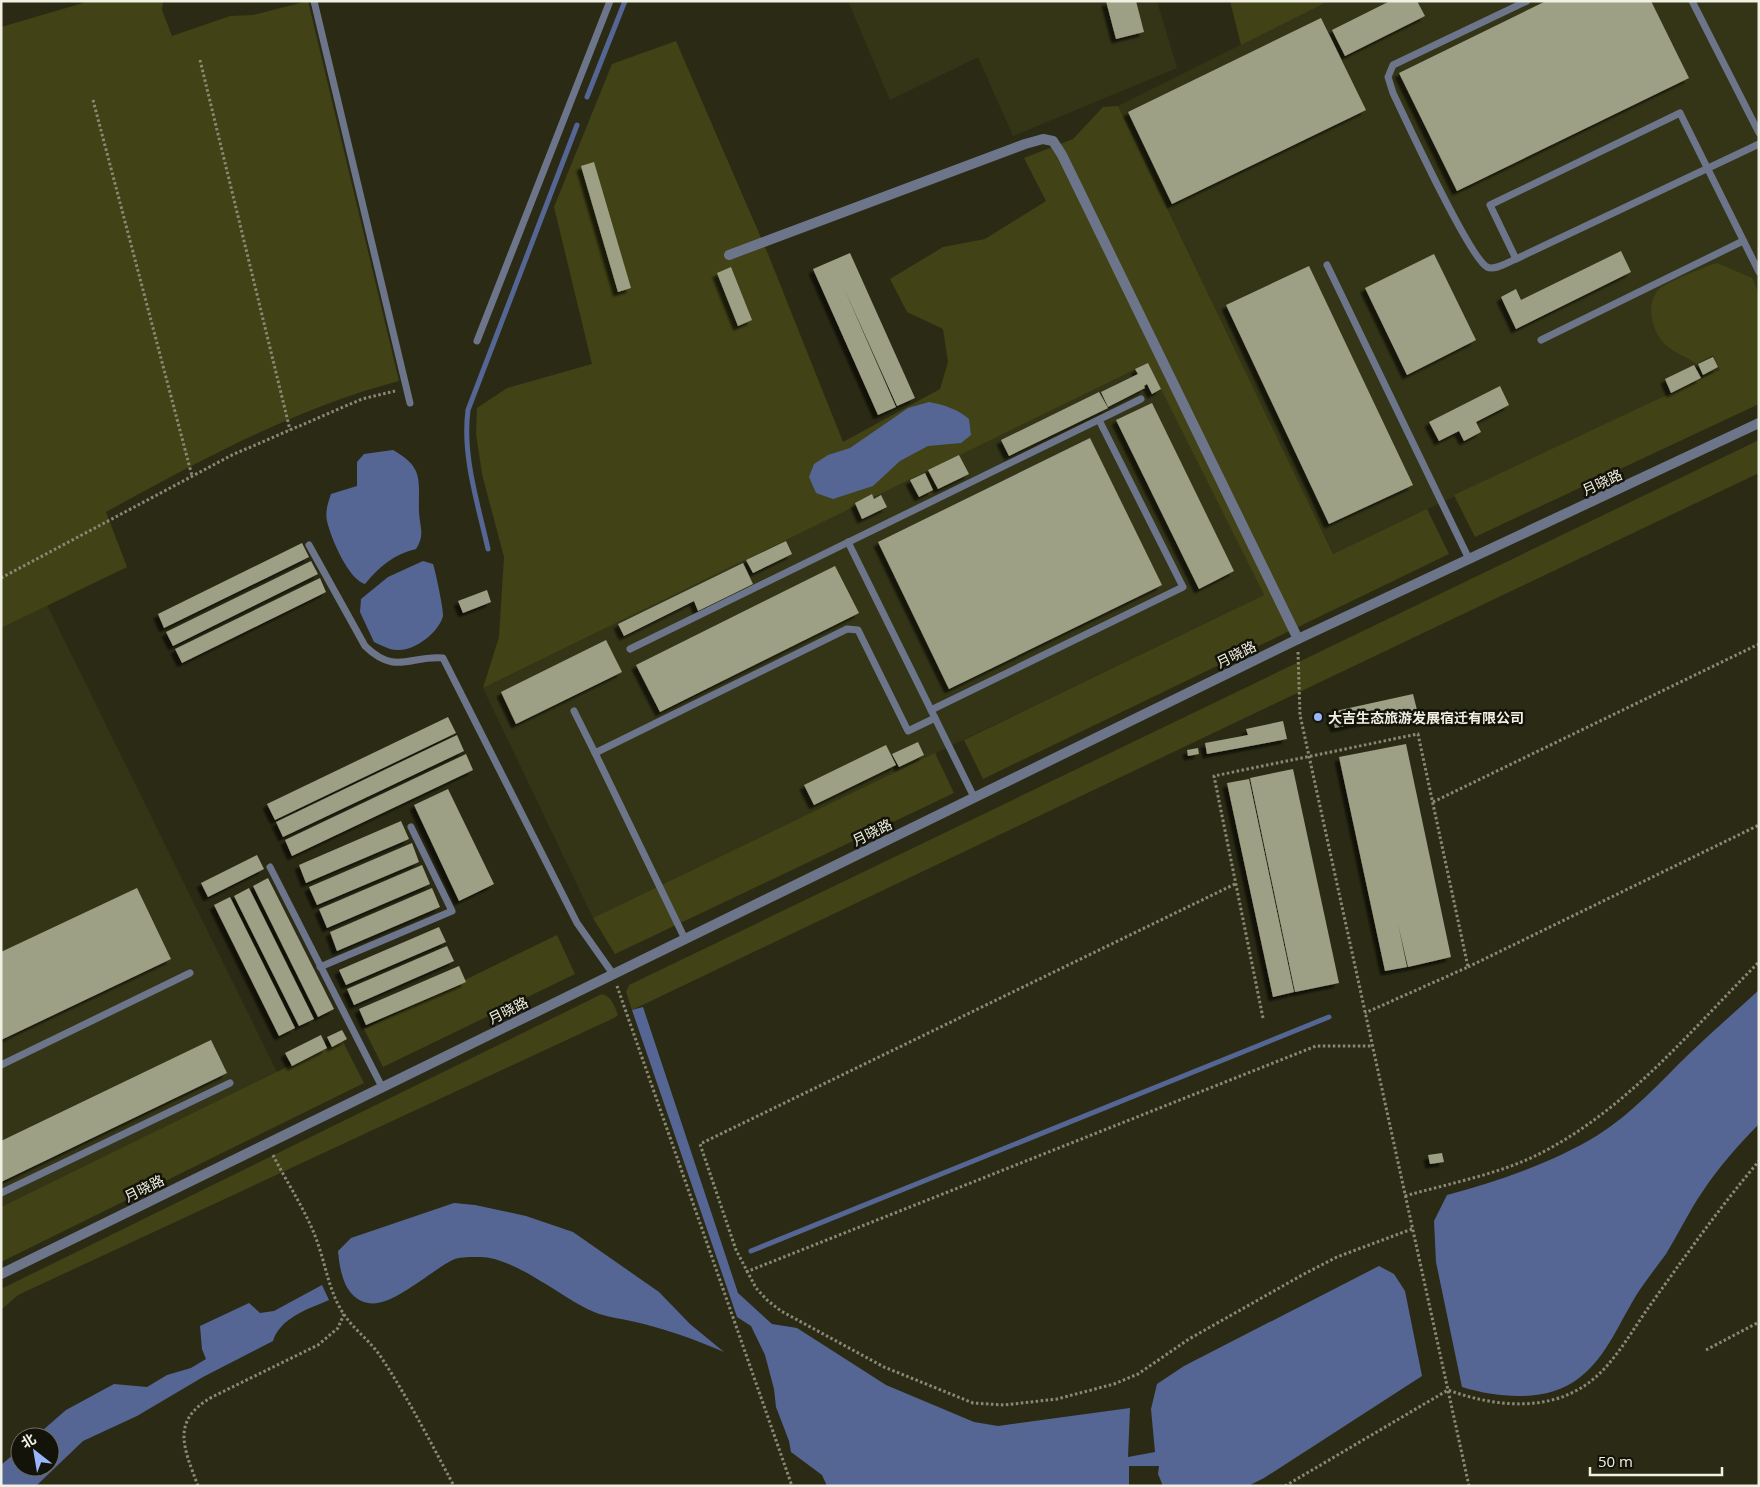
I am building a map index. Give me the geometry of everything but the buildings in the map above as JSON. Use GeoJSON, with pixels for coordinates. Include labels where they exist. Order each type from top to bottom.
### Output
{"type":"FeatureCollection","features":[{"type":"Feature","properties":{"kind":"street"},"geometry":{"type":"LineString","coordinates":[[729,256],[1025,144],[1043,139],[1053,141],[1062,155],[1298,639]]}},
{"type":"Feature","properties":{"kind":"street","name":"月晓路"},"geometry":{"type":"LineString","coordinates":[[1,1274],[1298,639],[1759,424]]}},
{"type":"Feature","properties":{"kind":"lane"},"geometry":{"type":"LineString","coordinates":[[314,1],[410,403]]}},
{"type":"Feature","properties":{"kind":"lane"},"geometry":{"type":"LineString","coordinates":[[477,341],[610,1]]}},
{"type":"Feature","properties":{"kind":"lane"},"geometry":{"type":"LineString","coordinates":[[1527,1],[1393,65],[1388,77],[1393,93],[1456,220],[1482,262],[1488,268],[1494,268],[1516,259],[1759,144]]}},
{"type":"Feature","properties":{"kind":"lane"},"geometry":{"type":"LineString","coordinates":[[1692,1],[1759,133]]}},
{"type":"Feature","properties":{"kind":"lane"},"geometry":{"type":"LineString","coordinates":[[1516,259],[1490,205],[1680,113],[1759,272]]}},
{"type":"Feature","properties":{"kind":"lane"},"geometry":{"type":"LineString","coordinates":[[1541,340],[1744,241]]}},
{"type":"Feature","properties":{"kind":"lane"},"geometry":{"type":"LineString","coordinates":[[1327,265],[1469,559]]}},
{"type":"Feature","properties":{"kind":"lane"},"geometry":{"type":"LineString","coordinates":[[630,649],[1141,399]]}},
{"type":"Feature","properties":{"kind":"lane"},"geometry":{"type":"LineString","coordinates":[[931,710],[1183,587],[1099,420]]}},
{"type":"Feature","properties":{"kind":"lane"},"geometry":{"type":"LineString","coordinates":[[848,542],[974,798]]}},
{"type":"Feature","properties":{"kind":"lane"},"geometry":{"type":"LineString","coordinates":[[310,545],[364,646],[372,653],[385,660],[404,663],[433,657],[443,658],[577,923],[613,974]]}},
{"type":"Feature","properties":{"kind":"lane"},"geometry":{"type":"LineString","coordinates":[[595,753],[847,629],[858,630],[908,731],[935,718]]}},
{"type":"Feature","properties":{"kind":"lane"},"geometry":{"type":"LineString","coordinates":[[574,711],[685,939]]}},
{"type":"Feature","properties":{"kind":"lane"},"geometry":{"type":"LineString","coordinates":[[320,967],[452,911],[411,827]]}},
{"type":"Feature","properties":{"kind":"lane"},"geometry":{"type":"LineString","coordinates":[[270,867],[382,1087]]}},
{"type":"Feature","properties":{"kind":"lane"},"geometry":{"type":"LineString","coordinates":[[1,1065],[190,973]]}},
{"type":"Feature","properties":{"kind":"lane"},"geometry":{"type":"LineString","coordinates":[[1,1193],[230,1083]]}},
{"type":"Feature","properties":{"kind":"path"},"geometry":{"type":"LineString","coordinates":[[200,60],[290,430]]}},
{"type":"Feature","properties":{"kind":"path"},"geometry":{"type":"LineString","coordinates":[[93,100],[192,476]]}},
{"type":"Feature","properties":{"kind":"path"},"geometry":{"type":"LineString","coordinates":[[1,578],[232,455],[362,399],[407,389]]}},
{"type":"Feature","properties":{"kind":"path"},"geometry":{"type":"LineString","coordinates":[[1298,639],[1300,715],[1469,1486]]}},
{"type":"Feature","properties":{"kind":"path"},"geometry":{"type":"LineString","coordinates":[[1432,802],[1759,644]]}},
{"type":"Feature","properties":{"kind":"path"},"geometry":{"type":"LineString","coordinates":[[1263,1018],[1214,776],[1418,734],[1468,967]]}},
{"type":"Feature","properties":{"kind":"path"},"geometry":{"type":"LineString","coordinates":[[1365,1013],[1468,967],[1759,825]]}},
{"type":"Feature","properties":{"kind":"path"},"geometry":{"type":"LineString","coordinates":[[1235,884],[700,1144],[736,1250],[746,1272],[756,1288],[781,1311],[884,1367],[973,1403],[1004,1405],[1057,1399],[1114,1384],[1138,1374],[1189,1339],[1304,1274],[1337,1257],[1412,1230]]}},
{"type":"Feature","properties":{"kind":"path"},"geometry":{"type":"LineString","coordinates":[[1405,1196],[1542,1153],[1588,1125],[1686,1040],[1759,962]]}},
{"type":"Feature","properties":{"kind":"path"},"geometry":{"type":"LineString","coordinates":[[613,974],[792,1486]]}},
{"type":"Feature","properties":{"kind":"path"},"geometry":{"type":"LineString","coordinates":[[746,1272],[1316,1046],[1372,1046]]}},
{"type":"Feature","properties":{"kind":"path"},"geometry":{"type":"LineString","coordinates":[[266,1144],[311,1227],[319,1247],[327,1279],[344,1314],[378,1353],[392,1374],[454,1486]]}},
{"type":"Feature","properties":{"kind":"path"},"geometry":{"type":"LineString","coordinates":[[1448,1390],[1474,1400],[1504,1404],[1536,1402],[1562,1397],[1588,1384],[1610,1361],[1717,1210],[1759,1161]]}},
{"type":"Feature","properties":{"kind":"path"},"geometry":{"type":"LineString","coordinates":[[198,1486],[183,1441],[184,1424],[191,1414],[200,1404],[212,1397],[318,1344],[338,1328],[344,1314]]}},
{"type":"Feature","properties":{"kind":"path"},"geometry":{"type":"LineString","coordinates":[[1706,1350],[1759,1322]]}},
{"type":"Feature","properties":{"kind":"path"},"geometry":{"type":"LineString","coordinates":[[1285,1486],[1448,1390]]}},
{"type":"Feature","properties":{"kind":"shaded area"},"geometry":{"type":"Polygon","coordinates":[[[90,1],[163,1],[162,10],[172,36],[230,16],[253,15],[308,1],[399,381],[360,392],[285,421],[213,455],[106,512],[127,567],[1,628],[1,27],[90,1]]]}},
{"type":"Feature","properties":{"kind":"shaded area"},"geometry":{"type":"Polygon","coordinates":[[[848,1],[1157,1],[1177,68],[1013,136],[978,57],[890,100],[848,1]]]}},
{"type":"Feature","properties":{"kind":"shaded area"},"geometry":{"type":"Polygon","coordinates":[[[1230,1],[1329,1],[1241,45],[1230,1]]]}},
{"type":"Feature","properties":{"kind":"shaded area"},"geometry":{"type":"Polygon","coordinates":[[[1329,1],[1759,1],[1759,352],[1333,554],[1118,106],[1329,1]]]}},
{"type":"Feature","properties":{"kind":"shaded area"},"geometry":{"type":"Polygon","coordinates":[[[676,41],[768,254],[843,442],[940,389],[948,362],[943,329],[907,312],[890,279],[943,247],[985,239],[1046,201],[1024,158],[1073,139],[1103,107],[1118,106],[1333,554],[1427,509],[1449,554],[983,779],[964,740],[1264,595],[1148,363],[483,688],[499,637],[504,557],[482,474],[476,433],[477,408],[507,388],[592,364],[554,207],[612,64],[676,41]]]}},
{"type":"Feature","properties":{"kind":"shaded area"},"geometry":{"type":"Polygon","coordinates":[[[1717,263],[1752,278],[1759,294],[1759,404],[1475,537],[1454,495],[1720,370],[1713,355],[1696,364],[1667,346],[1657,334],[1651,311],[1654,296],[1662,287],[1717,263]]]}},
{"type":"Feature","properties":{"kind":"shaded area"},"geometry":{"type":"Polygon","coordinates":[[[1148,362],[1264,595],[593,918],[483,688],[1148,362]]]}},
{"type":"Feature","properties":{"kind":"shaded area"},"geometry":{"type":"Polygon","coordinates":[[[1759,440],[1759,473],[632,1010],[626,992],[629,985],[1759,440]]]}},
{"type":"Feature","properties":{"kind":"shaded area"},"geometry":{"type":"Polygon","coordinates":[[[47,605],[277,1072],[1,1207],[1,628],[47,605]]]}},
{"type":"Feature","properties":{"kind":"shaded area"},"geometry":{"type":"Polygon","coordinates":[[[935,753],[954,793],[615,954],[593,918],[935,753]]]}},
{"type":"Feature","properties":{"kind":"shaded area"},"geometry":{"type":"Polygon","coordinates":[[[557,935],[575,974],[383,1067],[364,1029],[557,935]]]}},
{"type":"Feature","properties":{"kind":"shaded area"},"geometry":{"type":"Polygon","coordinates":[[[602,994],[608,997],[614,1005],[618,1015],[614,1018],[18,1295],[1,1310],[1,1289],[602,994]]]}},
{"type":"Feature","properties":{"kind":"shaded area"},"geometry":{"type":"Polygon","coordinates":[[[342,1040],[364,1083],[1,1262],[1,1207],[342,1040]]]}},
{"type":"Feature","properties":{"kind":"water"},"geometry":{"type":"Polygon","coordinates":[[[929,402],[950,408],[969,419],[971,435],[961,443],[928,446],[900,461],[873,486],[833,499],[816,493],[809,477],[814,464],[828,455],[850,448],[908,408],[929,402]]]}},
{"type":"Feature","properties":{"kind":"water"},"geometry":{"type":"Polygon","coordinates":[[[393,450],[410,463],[418,476],[420,540],[416,549],[401,554],[388,562],[365,584],[352,574],[341,557],[327,521],[327,507],[331,494],[357,486],[357,462],[364,454],[393,450]]]}},
{"type":"Feature","properties":{"kind":"water"},"geometry":{"type":"Polygon","coordinates":[[[423,561],[433,564],[434,567],[443,613],[441,622],[426,639],[406,649],[393,650],[374,642],[360,612],[361,599],[388,577],[423,561]]]}},
{"type":"Feature","properties":{"kind":"water"},"geometry":{"type":"Polygon","coordinates":[[[1759,990],[1759,1124],[1729,1156],[1709,1182],[1666,1254],[1639,1291],[1598,1359],[1579,1378],[1553,1392],[1538,1395],[1507,1396],[1462,1387],[1436,1262],[1434,1221],[1447,1195],[1486,1184],[1544,1163],[1598,1135],[1635,1107],[1759,990]]]}},
{"type":"Feature","properties":{"kind":"water"},"geometry":{"type":"Polygon","coordinates":[[[643,1007],[738,1293],[772,1324],[797,1328],[886,1385],[974,1422],[998,1426],[1130,1408],[1128,1457],[1155,1452],[1151,1409],[1157,1384],[1184,1366],[1379,1266],[1394,1274],[1405,1291],[1422,1376],[1264,1478],[1248,1486],[1163,1486],[1158,1474],[1159,1466],[1129,1466],[1129,1486],[827,1486],[822,1475],[791,1452],[789,1441],[776,1407],[774,1389],[765,1355],[751,1326],[737,1317],[632,1010],[643,1007]]]}},
{"type":"Feature","properties":{"kind":"water"},"geometry":{"type":"Polygon","coordinates":[[[454,1203],[475,1205],[526,1216],[573,1232],[659,1292],[690,1324],[724,1352],[667,1330],[594,1312],[521,1270],[491,1258],[463,1257],[455,1259],[389,1300],[368,1303],[353,1296],[348,1290],[342,1275],[338,1251],[351,1238],[454,1203]]]}},
{"type":"Feature","properties":{"kind":"water"},"geometry":{"type":"Polygon","coordinates":[[[322,1285],[329,1300],[288,1320],[273,1341],[203,1377],[137,1416],[83,1441],[60,1463],[60,1427],[46,1427],[66,1410],[114,1384],[147,1387],[167,1375],[191,1368],[206,1359],[202,1349],[200,1326],[249,1303],[260,1313],[274,1311],[322,1285]]]}},
{"type":"Feature","properties":{"kind":"water"},"geometry":{"type":"Polygon","coordinates":[[[10,1457],[10,1477],[45,1477],[36,1486],[1,1486],[1,1465],[10,1457]]]}},
{"type":"Feature","properties":{"kind":"waterway"},"geometry":{"type":"LineString","coordinates":[[587,97],[625,1]]}},
{"type":"Feature","properties":{"kind":"waterway"},"geometry":{"type":"LineString","coordinates":[[488,549],[469,462],[467,445],[468,410],[577,125]]}},
{"type":"Feature","properties":{"kind":"waterway"},"geometry":{"type":"LineString","coordinates":[[751,1251],[1329,1017]]}},
{"type":"Feature","properties":{"kind":"place","name":"大吉生态旅游发展宿迁有限公司"},"geometry":{"type":"Point","coordinates":[1318,717]}}]}
